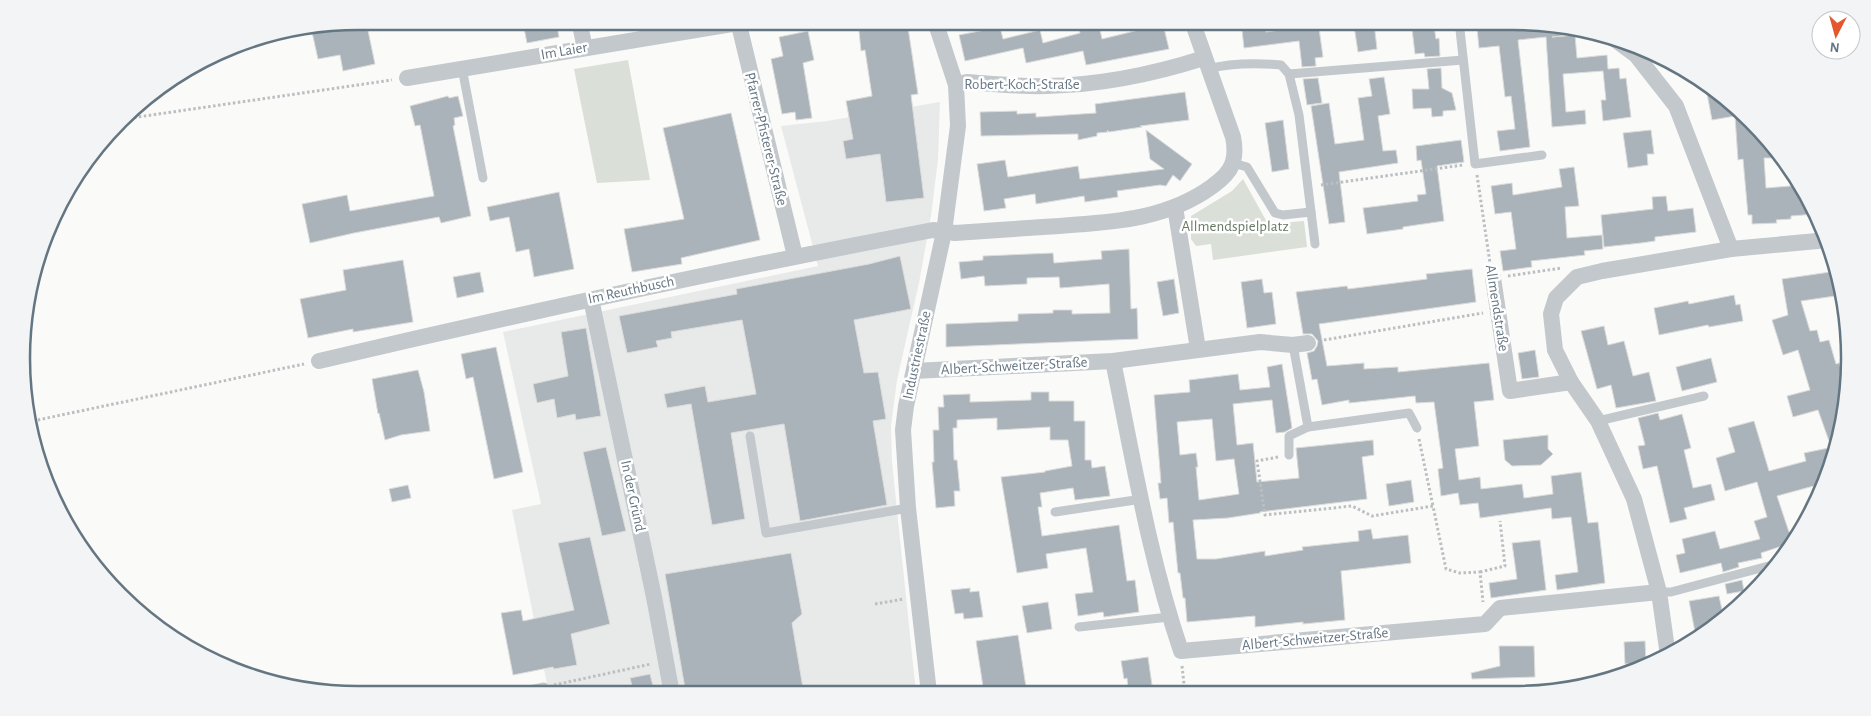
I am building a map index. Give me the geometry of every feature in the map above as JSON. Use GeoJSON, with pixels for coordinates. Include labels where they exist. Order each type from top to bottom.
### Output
{"type":"FeatureCollection","features":[{"type":"Feature","properties":{"kind":"street"},"geometry":{"type":"LineString","coordinates":[[581,30],[584,48]]}},
{"type":"Feature","properties":{"kind":"street","name":"Im Laier"},"geometry":{"type":"LineString","coordinates":[[407,78],[693,30]]}},
{"type":"Feature","properties":{"kind":"street","name":"Pfarrer-Pfisterer-Straße"},"geometry":{"type":"LineString","coordinates":[[744,30],[795,256]]}},
{"type":"Feature","properties":{"kind":"street","name":"Industriestraße"},"geometry":{"type":"LineString","coordinates":[[928,686],[908,508],[903,430],[944,232],[958,126],[956,84],[939,30]]}},
{"type":"Feature","properties":{"kind":"street"},"geometry":{"type":"LineString","coordinates":[[944,232],[955,233],[1127,220],[1175,207],[1217,183],[1227,174],[1234,163],[1235,148],[1233,137],[1195,30]]}},
{"type":"Feature","properties":{"kind":"street"},"geometry":{"type":"LineString","coordinates":[[1633,53],[1676,106],[1731,250]]}},
{"type":"Feature","properties":{"kind":"street","name":"Robert-Koch-Straße"},"geometry":{"type":"LineString","coordinates":[[956,84],[968,82],[1047,86],[1091,84],[1206,64]]}},
{"type":"Feature","properties":{"kind":"street"},"geometry":{"type":"LineString","coordinates":[[1175,207],[1198,349]]}},
{"type":"Feature","properties":{"kind":"street","name":"Im Reuthbusch"},"geometry":{"type":"LineString","coordinates":[[319,361],[590,299],[795,256],[933,230],[944,232]]}},
{"type":"Feature","properties":{"kind":"street"},"geometry":{"type":"LineString","coordinates":[[1667,647],[1659,592],[1634,499],[1598,421],[1571,382],[1556,350],[1551,314],[1556,298],[1577,277],[1602,270],[1731,250],[1819,241]]}},
{"type":"Feature","properties":{"kind":"street","name":"Allmendstraße"},"geometry":{"type":"LineString","coordinates":[[1493,278],[1510,391],[1571,382]]}},
{"type":"Feature","properties":{"kind":"street","name":"In der Gründ"},"geometry":{"type":"LineString","coordinates":[[590,299],[671,686]]}},
{"type":"Feature","properties":{"kind":"street","name":"Albert-Schweitzer-Straße"},"geometry":{"type":"LineString","coordinates":[[914,371],[1114,361],[1260,342],[1301,344]]}},
{"type":"Feature","properties":{"kind":"street"},"geometry":{"type":"LineString","coordinates":[[1114,361],[1142,499],[1170,617],[1181,651]]}},
{"type":"Feature","properties":{"kind":"street"},"geometry":{"type":"LineString","coordinates":[[1485,624],[1500,608],[1659,592]]}},
{"type":"Feature","properties":{"kind":"street","name":"Albert-Schweitzer-Straße"},"geometry":{"type":"LineString","coordinates":[[1181,651],[1485,624]]}},
{"type":"Feature","properties":{"kind":"lane"},"geometry":{"type":"LineString","coordinates":[[1460,30],[1475,164],[1542,155]]}},
{"type":"Feature","properties":{"kind":"lane"},"geometry":{"type":"LineString","coordinates":[[1289,74],[1463,60]]}},
{"type":"Feature","properties":{"kind":"lane"},"geometry":{"type":"LineString","coordinates":[[1206,64],[1217,67],[1260,63],[1281,64],[1289,74],[1299,115],[1315,244]]}},
{"type":"Feature","properties":{"kind":"lane"},"geometry":{"type":"LineString","coordinates":[[462,68],[483,178]]}},
{"type":"Feature","properties":{"kind":"lane"},"geometry":{"type":"LineString","coordinates":[[1234,163],[1247,167],[1275,213],[1283,215],[1311,212]]}},
{"type":"Feature","properties":{"kind":"lane"},"geometry":{"type":"LineString","coordinates":[[1301,344],[1308,427]]}},
{"type":"Feature","properties":{"kind":"lane"},"geometry":{"type":"LineString","coordinates":[[1598,421],[1704,396]]}},
{"type":"Feature","properties":{"kind":"lane"},"geometry":{"type":"LineString","coordinates":[[1289,455],[1290,436],[1308,427],[1409,413],[1417,428]]}},
{"type":"Feature","properties":{"kind":"lane"},"geometry":{"type":"LineString","coordinates":[[750,436],[766,533],[908,508]]}},
{"type":"Feature","properties":{"kind":"lane"},"geometry":{"type":"LineString","coordinates":[[1055,512],[1142,499]]}},
{"type":"Feature","properties":{"kind":"lane"},"geometry":{"type":"LineString","coordinates":[[1659,592],[1671,592],[1766,567]]}},
{"type":"Feature","properties":{"kind":"lane"},"geometry":{"type":"LineString","coordinates":[[1079,627],[1170,617]]}},
{"type":"Feature","properties":{"kind":"path"},"geometry":{"type":"LineString","coordinates":[[135,117],[407,78]]}},
{"type":"Feature","properties":{"kind":"path"},"geometry":{"type":"LineString","coordinates":[[1308,187],[1475,164]]}},
{"type":"Feature","properties":{"kind":"path","name":"Allmendstraße"},"geometry":{"type":"LineString","coordinates":[[1475,164],[1493,278]]}},
{"type":"Feature","properties":{"kind":"path"},"geometry":{"type":"LineString","coordinates":[[1493,278],[1563,268]]}},
{"type":"Feature","properties":{"kind":"path"},"geometry":{"type":"LineString","coordinates":[[1301,344],[1498,311]]}},
{"type":"Feature","properties":{"kind":"path"},"geometry":{"type":"LineString","coordinates":[[36,420],[319,361]]}},
{"type":"Feature","properties":{"kind":"path"},"geometry":{"type":"LineString","coordinates":[[1417,428],[1446,569],[1460,572],[1480,572],[1505,566],[1500,521]]}},
{"type":"Feature","properties":{"kind":"path"},"geometry":{"type":"LineString","coordinates":[[1289,455],[1257,461],[1265,515],[1352,506],[1372,516],[1433,506]]}},
{"type":"Feature","properties":{"kind":"path"},"geometry":{"type":"LineString","coordinates":[[1480,572],[1485,624]]}},
{"type":"Feature","properties":{"kind":"path"},"geometry":{"type":"LineString","coordinates":[[875,604],[919,596]]}},
{"type":"Feature","properties":{"kind":"path"},"geometry":{"type":"LineString","coordinates":[[1181,651],[1184,686]]}},
{"type":"Feature","properties":{"kind":"path"},"geometry":{"type":"LineString","coordinates":[[549,686],[666,661]]}},
{"type":"Feature","properties":{"kind":"shaded area"},"geometry":{"type":"Polygon","coordinates":[[[940,102],[938,159],[931,216],[919,283],[897,380],[891,426],[892,462],[915,686],[547,686],[512,510],[541,504],[503,332],[818,266],[781,126],[827,121],[940,102]]]}},
{"type":"Feature","properties":{"kind":"green space"},"geometry":{"type":"Polygon","coordinates":[[[628,60],[650,180],[597,183],[574,69],[628,60]]]}},
{"type":"Feature","properties":{"kind":"green space","name":"Allmendspielplatz"},"geometry":{"type":"Polygon","coordinates":[[[1243,179],[1268,224],[1304,221],[1307,247],[1213,260],[1211,244],[1196,246],[1191,239],[1191,216],[1232,191],[1243,179]]]}},
{"type":"Feature","properties":{"kind":"building"},"geometry":{"type":"Polygon","coordinates":[[[368,30],[375,64],[343,71],[340,55],[318,59],[312,33],[368,30]]]}},
{"type":"Feature","properties":{"kind":"building"},"geometry":{"type":"Polygon","coordinates":[[[524,30],[558,30],[559,37],[527,43],[524,30]]]}},
{"type":"Feature","properties":{"kind":"building"},"geometry":{"type":"Polygon","coordinates":[[[859,30],[908,30],[918,94],[911,95],[924,198],[886,202],[880,154],[846,159],[843,141],[853,139],[846,101],[872,96],[865,50],[861,51],[859,30]]]}},
{"type":"Feature","properties":{"kind":"building"},"geometry":{"type":"Polygon","coordinates":[[[985,30],[1001,30],[1003,39],[1040,30],[1043,43],[1080,33],[1080,30],[1100,30],[1102,39],[1139,30],[1164,30],[1169,49],[1086,65],[1083,51],[1026,63],[1023,48],[965,61],[959,35],[985,30]]]}},
{"type":"Feature","properties":{"kind":"building"},"geometry":{"type":"Polygon","coordinates":[[[1242,30],[1266,30],[1266,32],[1319,30],[1323,57],[1315,58],[1316,66],[1302,67],[1299,41],[1244,48],[1242,30]]]}},
{"type":"Feature","properties":{"kind":"building"},"geometry":{"type":"Polygon","coordinates":[[[1355,30],[1375,30],[1377,49],[1358,52],[1355,30]]]}},
{"type":"Feature","properties":{"kind":"building"},"geometry":{"type":"Polygon","coordinates":[[[1412,30],[1435,30],[1436,39],[1439,38],[1440,56],[1425,57],[1424,53],[1415,54],[1412,30]]]}},
{"type":"Feature","properties":{"kind":"building"},"geometry":{"type":"Polygon","coordinates":[[[1477,30],[1534,31],[1570,35],[1552,37],[1575,36],[1577,58],[1607,55],[1608,69],[1619,68],[1620,79],[1626,78],[1631,117],[1603,121],[1601,100],[1606,100],[1603,71],[1563,74],[1566,112],[1585,110],[1586,124],[1552,127],[1546,37],[1518,40],[1530,147],[1500,151],[1497,131],[1515,129],[1511,96],[1505,97],[1499,46],[1479,48],[1477,30]]]}},
{"type":"Feature","properties":{"kind":"building"},"geometry":{"type":"Polygon","coordinates":[[[808,31],[814,60],[803,63],[812,118],[796,120],[795,112],[782,114],[771,59],[783,56],[779,37],[808,31]]]}},
{"type":"Feature","properties":{"kind":"building"},"geometry":{"type":"Polygon","coordinates":[[[1441,68],[1442,88],[1452,93],[1456,110],[1443,111],[1443,116],[1432,117],[1431,108],[1413,109],[1412,89],[1429,89],[1427,69],[1441,68]]]}},
{"type":"Feature","properties":{"kind":"building"},"geometry":{"type":"Polygon","coordinates":[[[1384,77],[1390,114],[1378,116],[1383,151],[1396,150],[1398,163],[1339,172],[1345,222],[1329,224],[1311,106],[1329,103],[1335,144],[1364,140],[1358,98],[1372,96],[1369,79],[1384,77]]]}},
{"type":"Feature","properties":{"kind":"building"},"geometry":{"type":"Polygon","coordinates":[[[1318,78],[1322,103],[1307,105],[1303,79],[1318,78]]]}},
{"type":"Feature","properties":{"kind":"building"},"geometry":{"type":"Polygon","coordinates":[[[1185,92],[1189,120],[1109,132],[1107,130],[1108,132],[1097,133],[1097,136],[1078,140],[1078,134],[981,136],[980,112],[1017,111],[1017,114],[1036,113],[1036,117],[1096,113],[1095,104],[1185,92]]]}},
{"type":"Feature","properties":{"kind":"building"},"geometry":{"type":"Polygon","coordinates":[[[1707,94],[1734,116],[1712,120],[1707,94]]]}},
{"type":"Feature","properties":{"kind":"building"},"geometry":{"type":"Polygon","coordinates":[[[448,96],[449,98],[458,96],[463,116],[454,118],[455,125],[453,126],[471,216],[441,223],[439,217],[310,243],[302,204],[347,195],[350,211],[434,196],[420,125],[415,126],[410,106],[448,96]]]}},
{"type":"Feature","properties":{"kind":"building"},"geometry":{"type":"Polygon","coordinates":[[[731,113],[760,240],[681,258],[682,264],[632,272],[624,229],[684,219],[663,128],[731,113]]]}},
{"type":"Feature","properties":{"kind":"building"},"geometry":{"type":"Polygon","coordinates":[[[1735,117],[1773,158],[1764,158],[1766,188],[1792,186],[1808,215],[1791,216],[1791,219],[1776,220],[1777,223],[1752,224],[1752,215],[1748,215],[1743,159],[1738,160],[1735,117]]]}},
{"type":"Feature","properties":{"kind":"building"},"geometry":{"type":"Polygon","coordinates":[[[1283,120],[1289,169],[1272,172],[1265,123],[1283,120]]]}},
{"type":"Feature","properties":{"kind":"building"},"geometry":{"type":"Polygon","coordinates":[[[1146,130],[1192,164],[1180,181],[1173,175],[1166,186],[1160,185],[1117,191],[1118,197],[1085,202],[1084,196],[1036,204],[1035,194],[1004,199],[1006,208],[984,211],[977,164],[1005,160],[1008,177],[1078,166],[1080,179],[1164,169],[1150,159],[1146,130]]]}},
{"type":"Feature","properties":{"kind":"building"},"geometry":{"type":"Polygon","coordinates":[[[1651,130],[1654,154],[1647,154],[1648,165],[1628,168],[1623,133],[1651,130]]]}},
{"type":"Feature","properties":{"kind":"building"},"geometry":{"type":"Polygon","coordinates":[[[1461,140],[1464,162],[1437,166],[1444,221],[1367,234],[1363,208],[1418,201],[1417,195],[1426,194],[1421,160],[1417,161],[1416,146],[1461,140]]]}},
{"type":"Feature","properties":{"kind":"building"},"geometry":{"type":"Polygon","coordinates":[[[1574,167],[1579,206],[1565,207],[1567,238],[1602,235],[1603,249],[1584,251],[1585,255],[1531,261],[1532,267],[1503,271],[1500,251],[1516,249],[1511,212],[1495,214],[1491,186],[1512,183],[1513,195],[1562,187],[1559,169],[1574,167]]]}},
{"type":"Feature","properties":{"kind":"building"},"geometry":{"type":"Polygon","coordinates":[[[559,192],[574,269],[534,277],[529,249],[516,252],[509,217],[490,221],[487,207],[559,192]]]}},
{"type":"Feature","properties":{"kind":"building"},"geometry":{"type":"Polygon","coordinates":[[[1666,196],[1668,211],[1693,208],[1696,232],[1655,237],[1655,241],[1604,247],[1601,215],[1653,209],[1652,197],[1666,196]]]}},
{"type":"Feature","properties":{"kind":"building"},"geometry":{"type":"Polygon","coordinates":[[[1129,249],[1131,309],[1137,308],[1138,339],[946,347],[946,324],[1018,321],[1018,314],[1053,313],[1053,310],[1072,310],[1072,314],[1110,313],[1109,284],[1060,288],[1059,277],[1027,278],[1027,284],[985,286],[984,276],[961,279],[959,262],[983,260],[983,256],[1053,253],[1054,263],[1102,259],[1101,251],[1129,249]]]}},
{"type":"Feature","properties":{"kind":"building"},"geometry":{"type":"Polygon","coordinates":[[[900,256],[911,309],[854,320],[864,373],[878,372],[886,419],[873,421],[887,505],[800,521],[784,424],[731,433],[745,519],[712,525],[691,404],[667,408],[664,394],[705,386],[708,402],[756,394],[742,320],[671,332],[672,338],[656,341],[658,347],[627,353],[619,316],[737,294],[736,289],[869,264],[900,256]]]}},
{"type":"Feature","properties":{"kind":"building"},"geometry":{"type":"Polygon","coordinates":[[[403,260],[413,322],[353,332],[353,329],[308,338],[300,299],[346,290],[343,270],[403,260]]]}},
{"type":"Feature","properties":{"kind":"building"},"geometry":{"type":"Polygon","coordinates":[[[1472,269],[1476,302],[1319,324],[1327,366],[1364,363],[1364,369],[1398,367],[1398,372],[1489,363],[1494,400],[1474,402],[1479,446],[1455,449],[1459,480],[1480,477],[1481,489],[1522,484],[1524,498],[1553,494],[1551,476],[1581,472],[1588,523],[1598,522],[1605,583],[1557,590],[1555,575],[1578,572],[1571,517],[1552,519],[1551,508],[1480,518],[1478,503],[1460,505],[1458,493],[1441,496],[1438,469],[1443,468],[1434,402],[1416,403],[1415,396],[1349,403],[1349,400],[1322,405],[1317,379],[1312,380],[1307,353],[1314,351],[1318,341],[1312,334],[1303,334],[1296,292],[1347,286],[1348,289],[1427,279],[1426,274],[1472,269]]]}},
{"type":"Feature","properties":{"kind":"building"},"geometry":{"type":"Polygon","coordinates":[[[480,272],[484,292],[457,298],[453,277],[480,272]]]}},
{"type":"Feature","properties":{"kind":"building"},"geometry":{"type":"Polygon","coordinates":[[[1830,273],[1835,296],[1801,301],[1810,331],[1817,330],[1820,342],[1829,340],[1836,364],[1839,363],[1841,367],[1835,422],[1829,441],[1818,410],[1793,417],[1787,396],[1810,390],[1798,350],[1783,355],[1772,320],[1788,315],[1782,279],[1830,273]]]}},
{"type":"Feature","properties":{"kind":"building"},"geometry":{"type":"Polygon","coordinates":[[[1174,279],[1179,313],[1163,316],[1157,282],[1174,279]]]}},
{"type":"Feature","properties":{"kind":"building"},"geometry":{"type":"Polygon","coordinates":[[[1262,279],[1264,293],[1272,292],[1276,324],[1247,328],[1241,282],[1262,279]]]}},
{"type":"Feature","properties":{"kind":"building"},"geometry":{"type":"Polygon","coordinates":[[[1734,295],[1736,305],[1740,304],[1743,321],[1709,327],[1708,325],[1659,335],[1654,308],[1688,301],[1689,304],[1734,295]]]}},
{"type":"Feature","properties":{"kind":"building"},"geometry":{"type":"Polygon","coordinates":[[[1604,326],[1608,345],[1624,341],[1633,376],[1649,372],[1656,401],[1616,408],[1611,385],[1597,389],[1581,331],[1604,326]]]}},
{"type":"Feature","properties":{"kind":"building"},"geometry":{"type":"Polygon","coordinates":[[[586,328],[601,416],[576,420],[575,414],[557,418],[554,399],[537,403],[533,384],[568,376],[561,332],[586,328]]]}},
{"type":"Feature","properties":{"kind":"building"},"geometry":{"type":"Polygon","coordinates":[[[496,347],[523,472],[494,479],[473,377],[466,379],[461,354],[496,347]]]}},
{"type":"Feature","properties":{"kind":"building"},"geometry":{"type":"Polygon","coordinates":[[[1535,350],[1539,377],[1522,379],[1518,353],[1535,350]]]}},
{"type":"Feature","properties":{"kind":"building"},"geometry":{"type":"Polygon","coordinates":[[[1711,358],[1717,382],[1682,391],[1676,367],[1711,358]]]}},
{"type":"Feature","properties":{"kind":"building"},"geometry":{"type":"Polygon","coordinates":[[[1282,364],[1292,428],[1285,432],[1276,433],[1272,400],[1233,404],[1237,445],[1253,443],[1257,482],[1299,478],[1296,448],[1373,440],[1374,455],[1362,457],[1367,499],[1260,512],[1228,518],[1193,520],[1197,559],[1216,559],[1265,551],[1265,556],[1303,550],[1302,547],[1359,541],[1358,531],[1371,529],[1373,539],[1408,535],[1411,563],[1341,571],[1345,620],[1255,627],[1255,616],[1187,622],[1185,598],[1183,598],[1180,573],[1178,573],[1173,522],[1169,523],[1167,498],[1160,499],[1158,483],[1161,483],[1154,395],[1190,392],[1189,380],[1238,374],[1240,390],[1270,387],[1267,367],[1282,364]],[[1212,419],[1177,422],[1180,455],[1196,453],[1199,500],[1239,494],[1234,459],[1216,461],[1212,419]]]}},
{"type":"Feature","properties":{"kind":"building"},"geometry":{"type":"Polygon","coordinates":[[[418,370],[424,392],[430,431],[401,435],[385,440],[372,379],[418,370]]]}},
{"type":"Feature","properties":{"kind":"building"},"geometry":{"type":"Polygon","coordinates":[[[1031,392],[1049,392],[1049,401],[1074,401],[1074,421],[1085,421],[1085,460],[1091,460],[1092,468],[1105,466],[1110,496],[1075,500],[1073,488],[1040,493],[1042,507],[1038,507],[1042,536],[1119,525],[1127,581],[1135,580],[1139,612],[1104,617],[1103,612],[1078,616],[1075,594],[1093,592],[1086,548],[1046,554],[1048,568],[1017,573],[1001,477],[1045,472],[1072,466],[1068,440],[1050,440],[1050,427],[997,430],[997,418],[957,420],[957,428],[953,428],[954,460],[957,460],[960,491],[954,491],[955,506],[936,508],[932,462],[934,462],[933,430],[939,430],[938,407],[944,407],[943,395],[970,394],[970,402],[1031,400],[1031,392]]]}},
{"type":"Feature","properties":{"kind":"building"},"geometry":{"type":"Polygon","coordinates":[[[1658,413],[1660,420],[1682,414],[1691,448],[1684,450],[1693,488],[1711,484],[1715,500],[1684,508],[1687,519],[1670,523],[1657,466],[1643,469],[1638,446],[1645,445],[1638,418],[1658,413]]]}},
{"type":"Feature","properties":{"kind":"building"},"geometry":{"type":"Polygon","coordinates":[[[1754,421],[1769,471],[1806,461],[1804,453],[1829,448],[1815,486],[1777,496],[1789,532],[1791,531],[1782,546],[1761,553],[1762,558],[1738,563],[1739,567],[1723,572],[1721,563],[1680,573],[1676,555],[1685,553],[1682,539],[1715,531],[1720,549],[1760,539],[1754,521],[1767,517],[1757,482],[1725,491],[1716,458],[1735,452],[1728,428],[1754,421]]]}},
{"type":"Feature","properties":{"kind":"building"},"geometry":{"type":"Polygon","coordinates":[[[1548,435],[1548,449],[1553,454],[1541,465],[1512,466],[1505,460],[1503,440],[1548,435]]]}},
{"type":"Feature","properties":{"kind":"building"},"geometry":{"type":"Polygon","coordinates":[[[606,447],[626,531],[602,536],[583,452],[606,447]]]}},
{"type":"Feature","properties":{"kind":"building"},"geometry":{"type":"Polygon","coordinates":[[[1411,480],[1414,502],[1389,506],[1386,484],[1411,480]]]}},
{"type":"Feature","properties":{"kind":"building"},"geometry":{"type":"Polygon","coordinates":[[[408,485],[411,498],[392,502],[389,489],[408,485]]]}},
{"type":"Feature","properties":{"kind":"building"},"geometry":{"type":"Polygon","coordinates":[[[590,537],[610,624],[571,634],[577,665],[554,669],[553,667],[513,675],[501,613],[521,610],[523,621],[574,610],[558,543],[590,537]]]}},
{"type":"Feature","properties":{"kind":"building"},"geometry":{"type":"Polygon","coordinates":[[[1540,540],[1546,590],[1491,598],[1489,583],[1517,579],[1512,543],[1540,540]]]}},
{"type":"Feature","properties":{"kind":"building"},"geometry":{"type":"Polygon","coordinates":[[[791,553],[802,614],[792,623],[803,686],[685,686],[665,574],[791,553]]]}},
{"type":"Feature","properties":{"kind":"building"},"geometry":{"type":"Polygon","coordinates":[[[1742,580],[1744,591],[1727,594],[1725,584],[1742,580]]]}},
{"type":"Feature","properties":{"kind":"building"},"geometry":{"type":"Polygon","coordinates":[[[970,588],[970,592],[979,591],[983,617],[964,619],[963,613],[955,614],[951,590],[970,588]]]}},
{"type":"Feature","properties":{"kind":"building"},"geometry":{"type":"Polygon","coordinates":[[[1719,596],[1722,611],[1695,631],[1689,601],[1719,596]]]}},
{"type":"Feature","properties":{"kind":"building"},"geometry":{"type":"Polygon","coordinates":[[[1048,602],[1052,629],[1027,633],[1022,606],[1048,602]]]}},
{"type":"Feature","properties":{"kind":"building"},"geometry":{"type":"Polygon","coordinates":[[[1018,635],[1026,686],[983,686],[976,641],[1018,635]]]}},
{"type":"Feature","properties":{"kind":"building"},"geometry":{"type":"Polygon","coordinates":[[[1645,641],[1646,658],[1632,664],[1625,664],[1624,642],[1645,641]]]}},
{"type":"Feature","properties":{"kind":"building"},"geometry":{"type":"Polygon","coordinates":[[[1499,646],[1534,646],[1535,677],[1472,679],[1471,673],[1500,666],[1499,646]]]}},
{"type":"Feature","properties":{"kind":"building"},"geometry":{"type":"Polygon","coordinates":[[[1148,657],[1152,685],[1128,686],[1127,678],[1124,679],[1121,661],[1148,657]]]}},
{"type":"Feature","properties":{"kind":"building"},"geometry":{"type":"Polygon","coordinates":[[[650,674],[653,686],[632,686],[630,678],[650,674]]]}}]}
